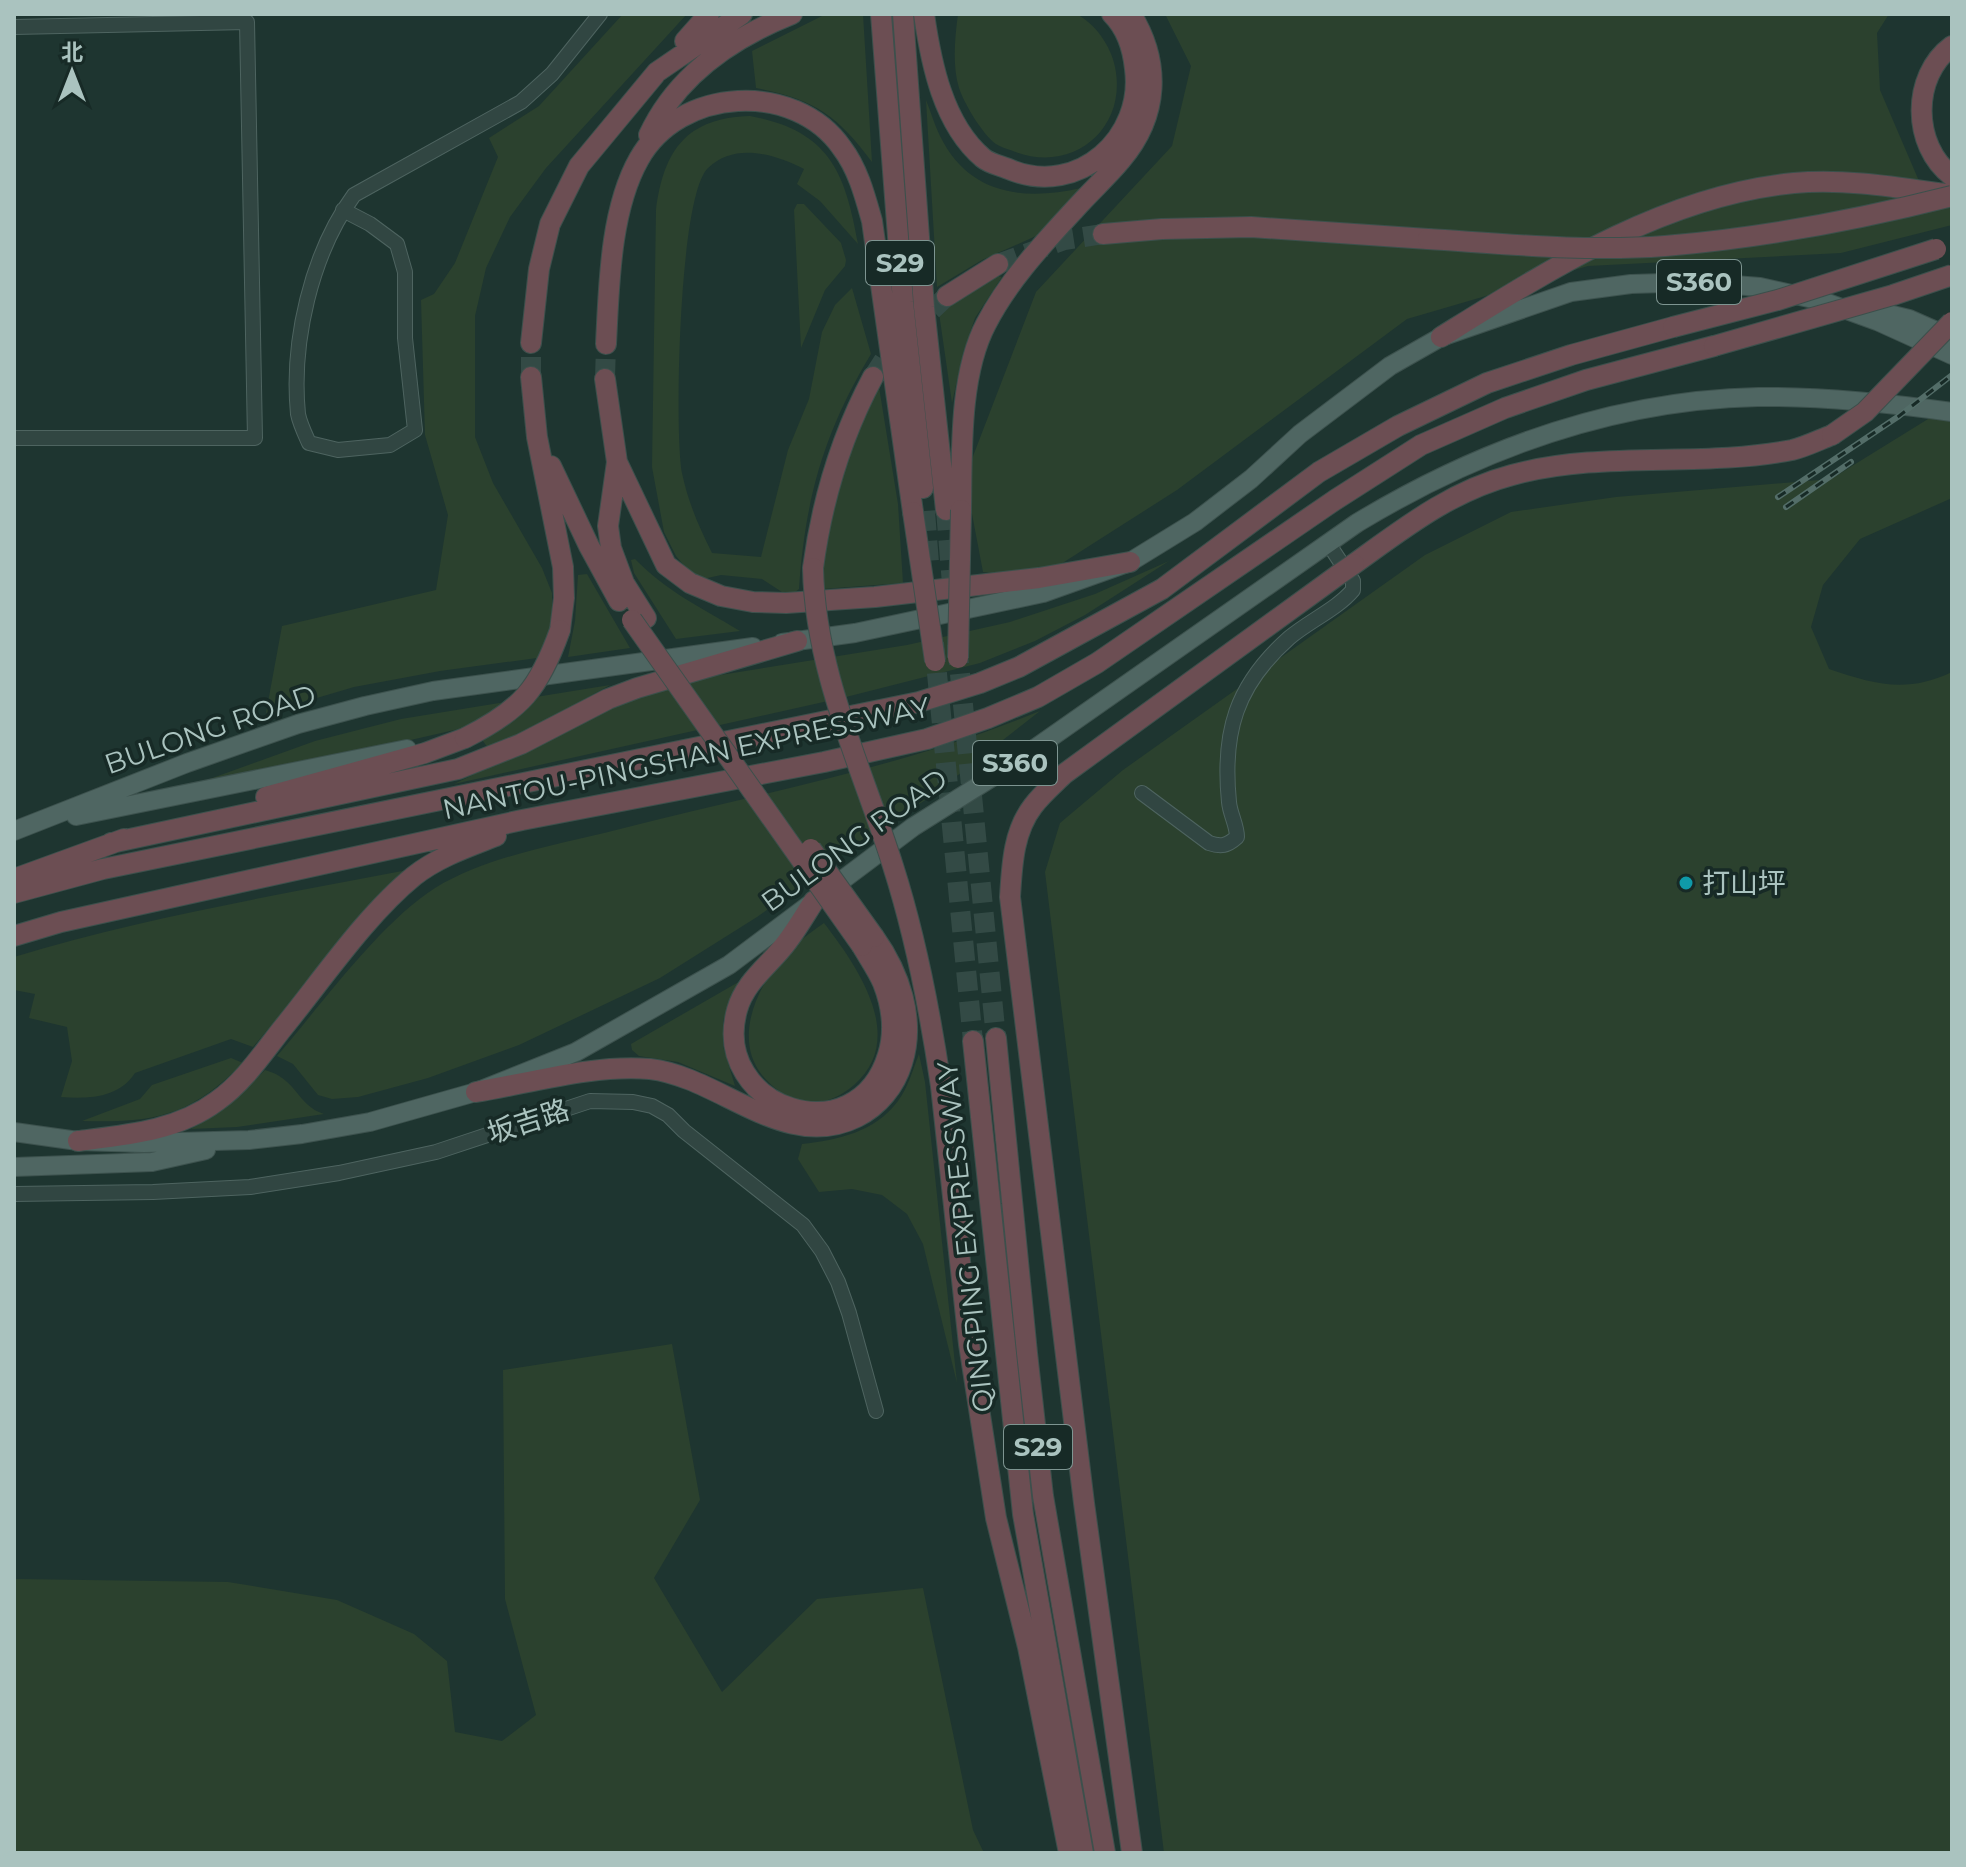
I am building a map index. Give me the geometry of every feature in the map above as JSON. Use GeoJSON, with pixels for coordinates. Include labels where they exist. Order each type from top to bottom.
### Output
{"type":"FeatureCollection","features":[{"type":"Feature","properties":{"kind":"highway"},"geometry":{"type":"LineString","coordinates":[[531,343],[539,269],[550,224],[579,166],[709,14]]}},
{"type":"Feature","properties":{"kind":"highway"},"geometry":{"type":"LineString","coordinates":[[657,72],[742,14]]}},
{"type":"Feature","properties":{"kind":"highway"},"geometry":{"type":"LineString","coordinates":[[606,344],[619,211],[638,161],[665,108],[703,65],[727,46],[758,28],[792,14]]}},
{"type":"Feature","properties":{"kind":"highway","name":"S29"},"geometry":{"type":"LineString","coordinates":[[881,14],[919,512]]}},
{"type":"Feature","properties":{"kind":"highway","name":"S29"},"geometry":{"type":"LineString","coordinates":[[903,14],[924,307],[954,510]]}},
{"type":"Feature","properties":{"kind":"highway"},"geometry":{"type":"LineString","coordinates":[[924,14],[942,93],[958,126],[984,159],[1023,175],[1058,176],[1088,167],[1115,144],[1132,115],[1137,87],[1133,51],[1119,21],[1112,14]]}},
{"type":"Feature","properties":{"kind":"highway"},"geometry":{"type":"LineString","coordinates":[[958,658],[954,510],[967,382],[984,326],[1014,279],[1122,159],[1142,127],[1151,98],[1153,66],[1145,36],[1131,14]]}},
{"type":"Feature","properties":{"kind":"highway"},"geometry":{"type":"LineString","coordinates":[[1952,46],[1945,51],[1931,74],[1922,97],[1922,125],[1929,150],[1952,176]]}},
{"type":"Feature","properties":{"kind":"highway"},"geometry":{"type":"LineString","coordinates":[[638,161],[649,143],[684,115],[706,106],[735,101],[759,101],[799,112],[817,123],[842,147],[862,187],[872,221],[919,512],[935,661]]}},
{"type":"Feature","properties":{"kind":"highway"},"geometry":{"type":"LineString","coordinates":[[1441,337],[1588,249],[1654,220],[1727,195],[1796,183],[1865,184],[1952,195]]}},
{"type":"Feature","properties":{"kind":"highway"},"geometry":{"type":"LineString","coordinates":[[1103,234],[1251,227],[1551,247],[1663,246],[1792,232],[1952,195]]}},
{"type":"Feature","properties":{"kind":"highway","name":"NANTOU-PINGSHAN EXPRESSWAY"},"geometry":{"type":"LineString","coordinates":[[14,893],[103,869],[919,702],[980,683],[1019,667],[1162,589],[1319,472],[1398,426],[1487,383],[1571,355],[1778,300],[1944,245]]}},
{"type":"Feature","properties":{"kind":"highway"},"geometry":{"type":"LineString","coordinates":[[947,296],[998,264]]}},
{"type":"Feature","properties":{"kind":"highway","name":"NANTOU-PINGSHAN EXPRESSWAY"},"geometry":{"type":"LineString","coordinates":[[14,936],[61,922],[247,880],[927,739],[1038,697],[1097,663],[1421,445],[1505,408],[1573,385],[1893,295],[1952,275]]}},
{"type":"Feature","properties":{"kind":"highway"},"geometry":{"type":"LineString","coordinates":[[1132,1853],[1084,1503],[1010,897],[1017,838],[1032,807],[1064,774],[1448,499],[1512,475],[1580,464],[1793,450],[1832,435],[1865,412],[1952,322]]}},
{"type":"Feature","properties":{"kind":"highway"},"geometry":{"type":"LineString","coordinates":[[14,879],[111,843],[425,753],[499,721],[520,704],[551,655],[560,630],[564,598],[563,567],[537,437],[531,377]]}},
{"type":"Feature","properties":{"kind":"highway"},"geometry":{"type":"LineString","coordinates":[[873,377],[845,436],[834,469],[817,539],[813,568],[814,596],[825,661],[839,711],[912,928],[928,998],[941,1086],[969,1344],[996,1518],[1028,1647],[1069,1853]]}},
{"type":"Feature","properties":{"kind":"highway"},"geometry":{"type":"LineString","coordinates":[[605,379],[617,462],[608,526],[611,548],[639,619]]}},
{"type":"Feature","properties":{"kind":"highway"},"geometry":{"type":"LineString","coordinates":[[537,437],[589,546],[868,941],[891,1010],[889,1049],[878,1079],[842,1108],[822,1113],[800,1112],[777,1104],[759,1091],[743,1071],[736,1046],[737,1012],[743,993],[786,944],[814,901]]}},
{"type":"Feature","properties":{"kind":"highway"},"geometry":{"type":"LineString","coordinates":[[617,462],[666,565],[690,583],[721,596],[753,602],[786,603],[875,597],[1039,578],[1130,562]]}},
{"type":"Feature","properties":{"kind":"highway"},"geometry":{"type":"LineString","coordinates":[[111,843],[458,769],[498,755],[608,699],[637,688],[797,641]]}},
{"type":"Feature","properties":{"kind":"highway"},"geometry":{"type":"LineString","coordinates":[[78,1141],[160,1128],[181,1121],[218,1101],[249,1070],[367,924],[414,877],[461,849],[549,818],[592,807]]}},
{"type":"Feature","properties":{"kind":"highway"},"geometry":{"type":"LineString","coordinates":[[476,1092],[611,1069],[650,1069],[685,1077],[787,1123],[816,1126],[848,1122],[884,1097],[899,1072],[907,1042],[905,1010],[897,979],[887,956],[868,941]]}},
{"type":"Feature","properties":{"kind":"highway","name":"QINGPING EXPRESSWAY"},"geometry":{"type":"LineString","coordinates":[[996,1038],[1043,1496],[1105,1853]]}},
{"type":"Feature","properties":{"kind":"highway","name":"QINGPING EXPRESSWAY"},"geometry":{"type":"LineString","coordinates":[[973,1041],[1023,1514],[1083,1853]]}},
{"type":"Feature","properties":{"kind":"main road","name":"BULONG ROAD"},"geometry":{"type":"LineString","coordinates":[[15,830],[187,763],[298,724],[365,706],[433,691],[855,633],[1043,593],[1130,562],[1206,513],[1251,479],[1300,434],[1390,366],[1441,337],[1571,292],[1631,284],[1696,282],[1760,287],[1822,301],[1877,321],[1952,355]]}},
{"type":"Feature","properties":{"kind":"main road"},"geometry":{"type":"LineString","coordinates":[[1822,301],[1909,319],[1952,338]]}},
{"type":"Feature","properties":{"kind":"main road","name":"BULONG ROAD"},"geometry":{"type":"LineString","coordinates":[[14,1132],[78,1141],[249,1140],[370,1122],[476,1092],[576,1052],[729,965],[913,827],[1010,766],[1328,543],[1408,493],[1451,471],[1567,427],[1632,411],[1695,402],[1771,397],[1830,398],[1952,412]]}},
{"type":"Feature","properties":{"kind":"main road"},"geometry":{"type":"LineString","coordinates":[[15,830],[465,738]]}},
{"type":"Feature","properties":{"kind":"main road"},"geometry":{"type":"LineString","coordinates":[[14,1167],[152,1162],[249,1140]]}},
{"type":"Feature","properties":{"kind":"street"},"geometry":{"type":"LineString","coordinates":[[343,210],[370,224],[397,244],[405,272],[405,338],[415,430],[390,445],[338,450],[309,443],[299,418],[298,375],[302,332],[311,290],[343,210],[354,195],[521,102],[552,74],[600,14]]}},
{"type":"Feature","properties":{"kind":"street"},"geometry":{"type":"LineString","coordinates":[[14,27],[247,22],[255,438],[14,438]]}},
{"type":"Feature","properties":{"kind":"street"},"geometry":{"type":"LineString","coordinates":[[1142,793],[1209,843],[1229,845],[1237,837],[1229,807],[1226,771],[1229,735],[1237,704],[1263,662],[1291,636],[1353,590],[1353,581],[1328,543]]}},
{"type":"Feature","properties":{"kind":"street","name":"坂吉路"},"geometry":{"type":"LineString","coordinates":[[14,1194],[250,1187],[339,1173],[436,1152],[590,1101],[612,1099],[652,1106],[668,1115],[684,1131],[787,1211],[813,1237],[838,1282],[876,1411]]}},
{"type":"Feature","properties":{"kind":"green space"},"geometry":{"type":"Polygon","coordinates":[[[623,14],[687,14],[546,168],[510,217],[486,268],[475,316],[475,437],[493,483],[542,568],[552,593],[552,626],[537,658],[354,687],[266,713],[282,626],[436,590],[448,515],[425,435],[421,300],[434,294],[455,263],[498,157],[489,138],[539,106],[623,14]]]}},
{"type":"Feature","properties":{"kind":"green space"},"geometry":{"type":"Polygon","coordinates":[[[826,14],[863,14],[872,162],[847,132],[823,112],[794,98],[756,88],[752,51],[826,14]]]}},
{"type":"Feature","properties":{"kind":"green space"},"geometry":{"type":"Polygon","coordinates":[[[958,14],[1076,14],[1090,23],[1110,51],[1115,67],[1117,89],[1113,110],[1104,127],[1091,141],[1075,151],[1056,157],[1035,157],[996,144],[974,118],[959,88],[955,61],[958,14]]]}},
{"type":"Feature","properties":{"kind":"green space"},"geometry":{"type":"Polygon","coordinates":[[[1165,14],[1889,14],[1877,33],[1880,90],[1919,181],[1952,190],[1952,225],[1841,253],[1588,266],[1407,319],[1177,490],[1039,578],[983,572],[965,477],[1036,292],[1172,146],[1191,66],[1165,14]]]}},
{"type":"Feature","properties":{"kind":"green space"},"geometry":{"type":"Polygon","coordinates":[[[926,100],[938,132],[952,156],[982,182],[1019,193],[1039,194],[1081,188],[1036,236],[982,260],[937,287],[926,100]]]}},
{"type":"Feature","properties":{"kind":"green space"},"geometry":{"type":"Polygon","coordinates":[[[750,116],[798,132],[829,158],[847,195],[858,244],[820,201],[797,184],[804,169],[755,153],[730,155],[708,168],[698,187],[685,265],[679,364],[682,473],[698,524],[712,553],[761,557],[788,450],[809,399],[822,332],[835,305],[852,288],[871,354],[829,439],[806,525],[799,589],[793,594],[785,594],[762,579],[721,575],[703,579],[691,574],[676,556],[664,532],[652,467],[656,210],[665,170],[682,141],[695,131],[728,118],[750,116]]]}},
{"type":"Feature","properties":{"kind":"green space"},"geometry":{"type":"Polygon","coordinates":[[[797,204],[804,204],[841,243],[846,260],[845,266],[825,290],[801,348],[794,210],[797,204]]]}},
{"type":"Feature","properties":{"kind":"green space"},"geometry":{"type":"Polygon","coordinates":[[[993,275],[1002,277],[975,318],[963,353],[952,403],[939,313],[993,275]]]}},
{"type":"Feature","properties":{"kind":"green space"},"geometry":{"type":"Polygon","coordinates":[[[879,387],[898,504],[903,583],[823,589],[825,541],[844,462],[879,387]]]}},
{"type":"Feature","properties":{"kind":"green space"},"geometry":{"type":"Polygon","coordinates":[[[1941,411],[1952,414],[1952,498],[1860,539],[1823,585],[1811,627],[1829,669],[1876,682],[1905,685],[1952,672],[1952,1853],[1164,1853],[1045,872],[1060,823],[1123,770],[1425,555],[1511,512],[1616,497],[1831,479],[1941,411]]]}},
{"type":"Feature","properties":{"kind":"green space"},"geometry":{"type":"Polygon","coordinates":[[[635,559],[672,590],[740,631],[676,639],[634,573],[631,560],[635,559]]]}},
{"type":"Feature","properties":{"kind":"green space"},"geometry":{"type":"Polygon","coordinates":[[[1169,561],[1085,615],[1035,641],[980,663],[846,697],[454,784],[656,689],[708,677],[907,645],[1010,622],[1095,594],[1169,561]]]}},
{"type":"Feature","properties":{"kind":"green space"},"geometry":{"type":"Polygon","coordinates":[[[587,574],[630,648],[568,657],[575,621],[578,575],[587,574]]]}},
{"type":"Feature","properties":{"kind":"green space"},"geometry":{"type":"Polygon","coordinates":[[[610,685],[513,739],[488,748],[472,726],[301,765],[204,781],[315,741],[401,719],[610,685]]]}},
{"type":"Feature","properties":{"kind":"green space"},"geometry":{"type":"Polygon","coordinates":[[[1040,711],[930,797],[865,839],[757,917],[660,978],[519,1045],[428,1078],[358,1097],[332,1099],[318,1095],[293,1064],[277,1056],[393,922],[435,888],[478,867],[525,852],[885,763],[989,731],[1040,711]]]}},
{"type":"Feature","properties":{"kind":"green space"},"geometry":{"type":"Polygon","coordinates":[[[418,868],[352,931],[253,1047],[231,1039],[135,1073],[121,1088],[112,1092],[82,1098],[61,1097],[72,1061],[67,1027],[29,1018],[35,994],[14,990],[14,957],[164,918],[418,868]]]}},
{"type":"Feature","properties":{"kind":"green space"},"geometry":{"type":"Polygon","coordinates":[[[824,923],[850,960],[872,1002],[877,1024],[877,1046],[870,1066],[854,1085],[830,1099],[810,1102],[785,1095],[762,1075],[753,1059],[749,1042],[750,1024],[754,1006],[771,972],[795,945],[824,923]]]}},
{"type":"Feature","properties":{"kind":"green space"},"geometry":{"type":"Polygon","coordinates":[[[742,980],[723,1021],[723,1046],[735,1086],[678,1062],[639,1056],[632,1050],[631,1044],[742,980]]]}},
{"type":"Feature","properties":{"kind":"green space"},"geometry":{"type":"Polygon","coordinates":[[[919,1054],[925,1082],[957,1383],[923,1244],[907,1214],[882,1195],[852,1189],[819,1192],[798,1159],[802,1144],[855,1133],[889,1112],[905,1090],[919,1054]]]}},
{"type":"Feature","properties":{"kind":"green space"},"geometry":{"type":"Polygon","coordinates":[[[231,1058],[243,1063],[206,1095],[170,1113],[131,1120],[82,1121],[140,1099],[152,1085],[231,1058]]]}},
{"type":"Feature","properties":{"kind":"green space"},"geometry":{"type":"Polygon","coordinates":[[[265,1070],[284,1079],[308,1105],[324,1114],[237,1127],[191,1129],[233,1102],[265,1070]]]}},
{"type":"Feature","properties":{"kind":"green space"},"geometry":{"type":"Polygon","coordinates":[[[672,1344],[700,1500],[654,1578],[722,1692],[817,1599],[923,1588],[973,1830],[984,1853],[14,1853],[14,1579],[228,1582],[337,1600],[414,1634],[447,1661],[455,1732],[502,1741],[536,1715],[505,1599],[503,1370],[672,1344]]]}},
{"type":"Feature","properties":{"kind":"tunnel"},"geometry":{"type":"LineString","coordinates":[[998,264],[1064,240],[1103,234]]}},
{"type":"Feature","properties":{"kind":"tunnel"},"geometry":{"type":"LineString","coordinates":[[873,377],[891,349],[947,296]]}},
{"type":"Feature","properties":{"kind":"tunnel"},"geometry":{"type":"LineString","coordinates":[[531,343],[531,377]]}},
{"type":"Feature","properties":{"kind":"tunnel"},"geometry":{"type":"LineString","coordinates":[[605,379],[606,344]]}},
{"type":"Feature","properties":{"kind":"tunnel"},"geometry":{"type":"LineString","coordinates":[[946,510],[952,584]]}},
{"type":"Feature","properties":{"kind":"tunnel"},"geometry":{"type":"LineString","coordinates":[[925,511],[929,563]]}},
{"type":"Feature","properties":{"kind":"tunnel"},"geometry":{"type":"LineString","coordinates":[[934,643],[973,1041]]}},
{"type":"Feature","properties":{"kind":"tunnel"},"geometry":{"type":"LineString","coordinates":[[957,644],[996,1038]]}},
{"type":"Feature","properties":{"kind":"railway"},"geometry":{"type":"LineString","coordinates":[[1778,497],[1899,416],[1952,375]]}},
{"type":"Feature","properties":{"kind":"railway"},"geometry":{"type":"LineString","coordinates":[[1786,507],[1851,462]]}},
{"type":"Feature","properties":{"kind":"place","name":"打山坪"},"geometry":{"type":"Point","coordinates":[1686,883]}}]}
